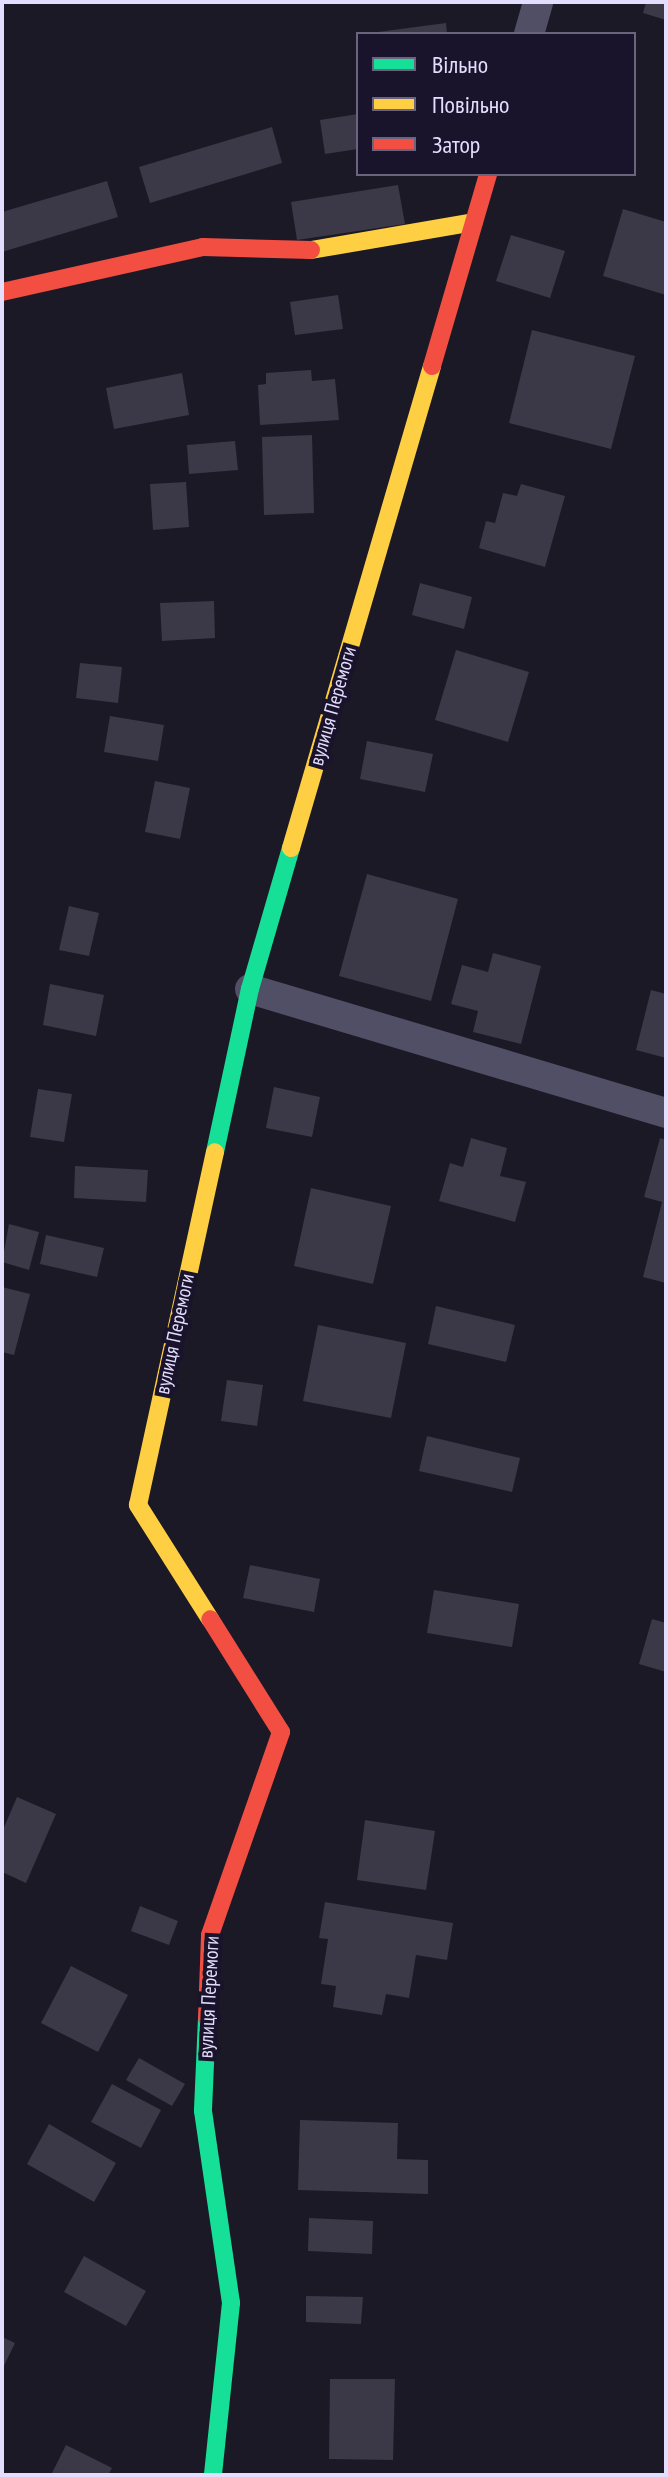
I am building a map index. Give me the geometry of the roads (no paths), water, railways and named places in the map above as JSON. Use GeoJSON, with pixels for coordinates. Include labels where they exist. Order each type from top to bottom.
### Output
{"type":"FeatureCollection","features":[{"type":"Feature","properties":{"kind":"street"},"geometry":{"type":"LineString","coordinates":[[530,32],[538,2]]}},
{"type":"Feature","properties":{"kind":"street","name":"вулиця Перемоги"},"geometry":{"type":"LineString","coordinates":[[213,2475],[231,2303],[203,2111],[210,1935],[281,1732],[138,1505],[250,989],[487,176]]}},
{"type":"Feature","properties":{"kind":"street"},"geometry":{"type":"LineString","coordinates":[[2,292],[203,247],[304,251],[474,222]]}},
{"type":"Feature","properties":{"kind":"street"},"geometry":{"type":"LineString","coordinates":[[250,989],[666,1113]]}}]}
